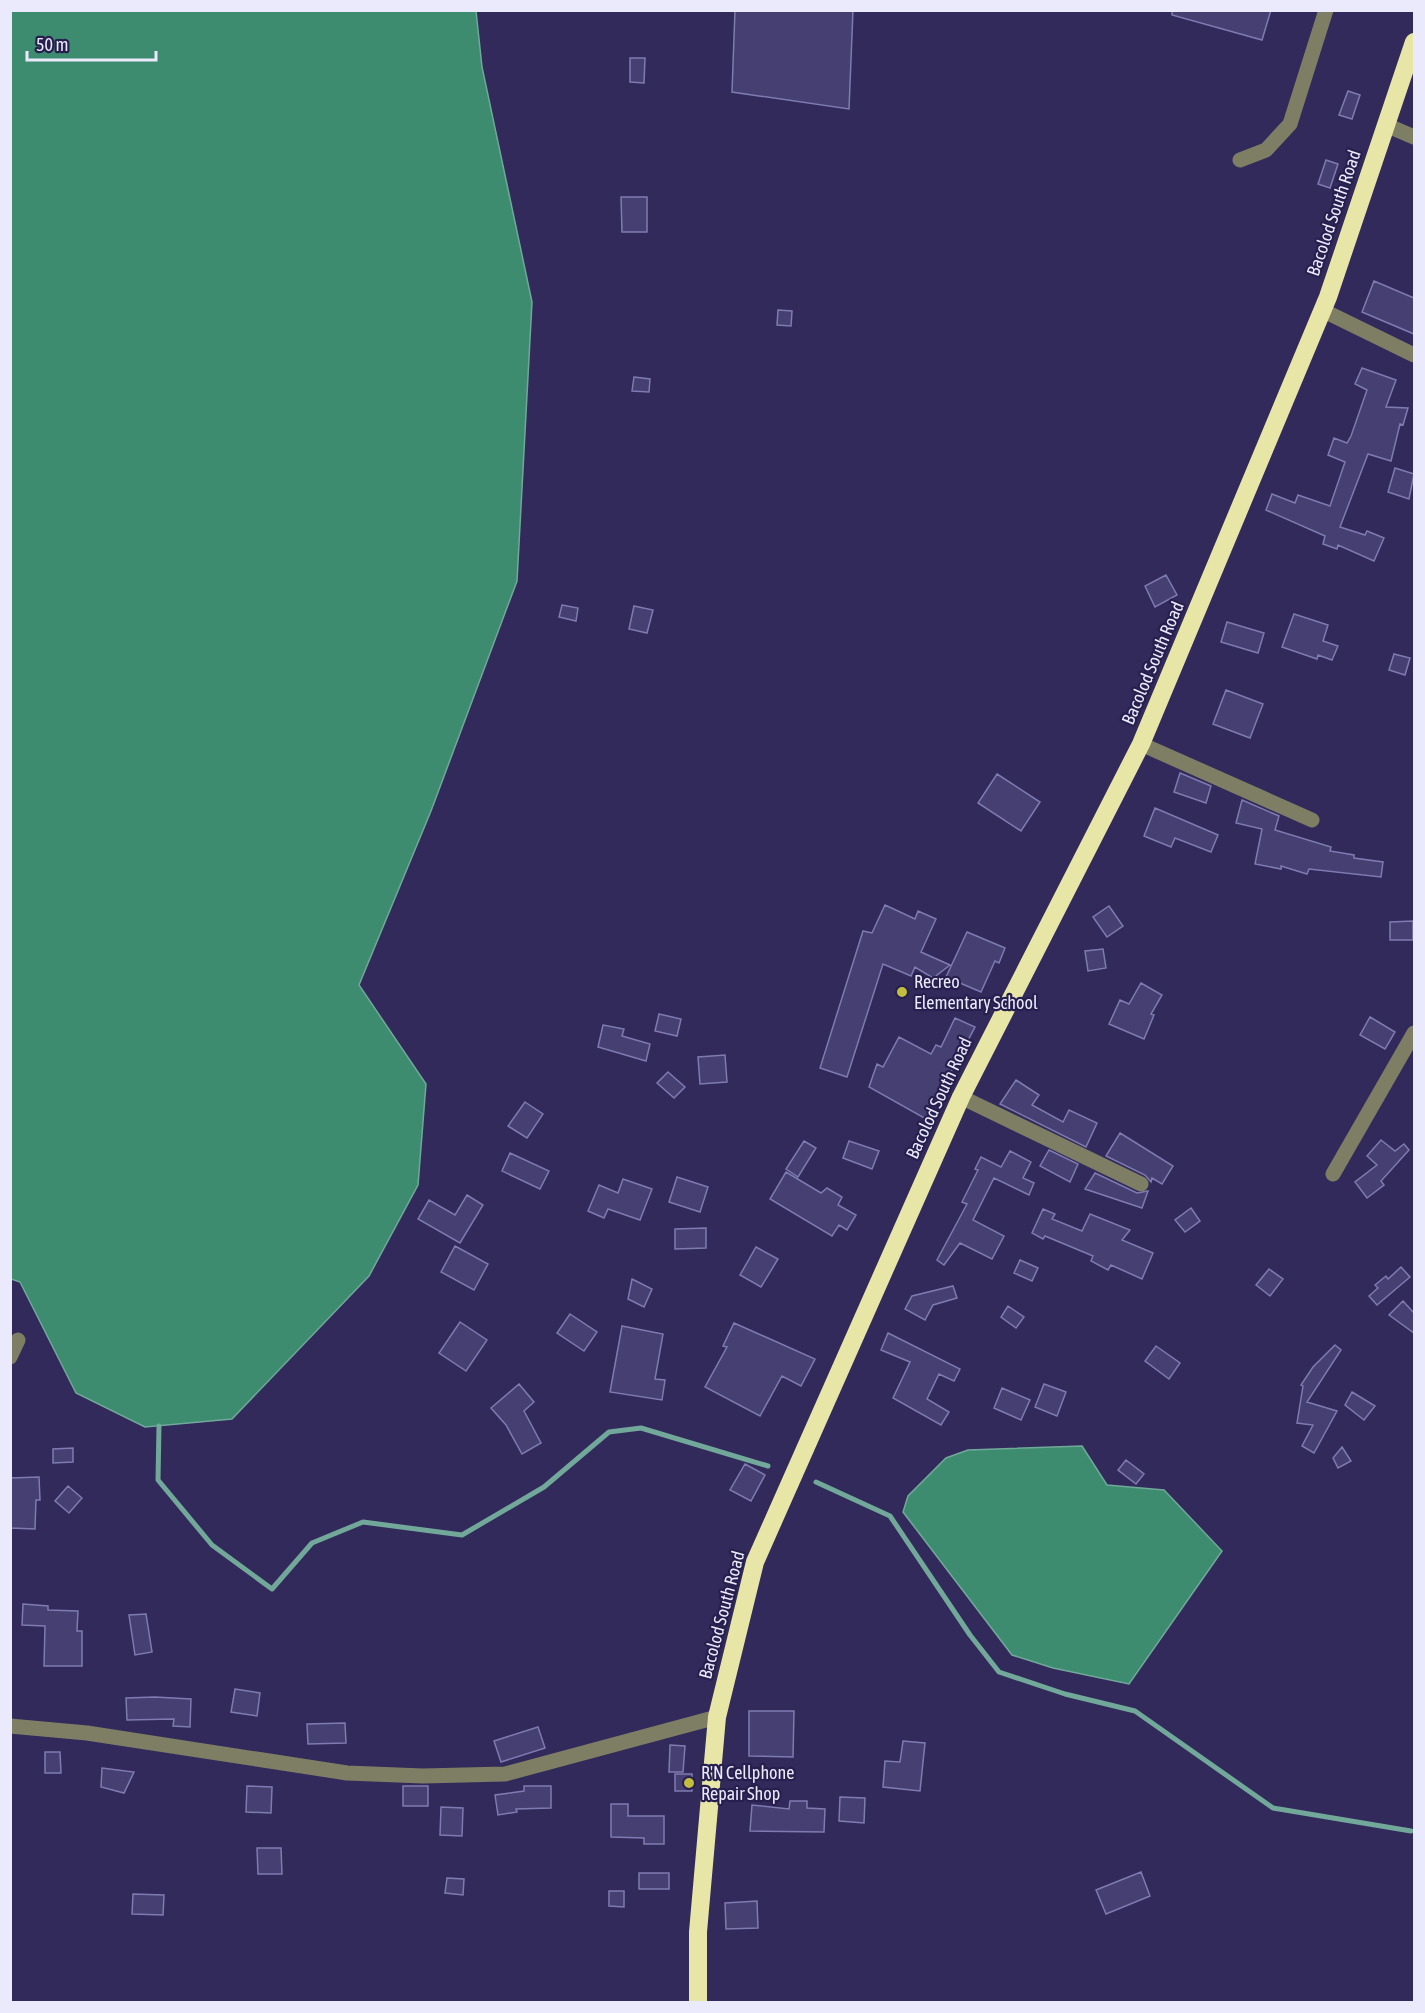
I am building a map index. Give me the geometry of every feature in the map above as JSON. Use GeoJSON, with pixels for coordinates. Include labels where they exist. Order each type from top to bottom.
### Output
{"type":"FeatureCollection","features":[{"type":"Feature","properties":{"kind":"highway","name":"Bacolod South Road"},"geometry":{"type":"LineString","coordinates":[[698,2002],[698,1932],[717,1717],[755,1562],[961,1097],[1141,744],[1322,310],[1414,42]]}},
{"type":"Feature","properties":{"kind":"street"},"geometry":{"type":"LineString","coordinates":[[1240,160],[1266,150],[1290,124],[1326,10]]}},
{"type":"Feature","properties":{"kind":"street"},"geometry":{"type":"LineString","coordinates":[[1386,125],[1414,137]]}},
{"type":"Feature","properties":{"kind":"street"},"geometry":{"type":"LineString","coordinates":[[1322,310],[1414,355]]}},
{"type":"Feature","properties":{"kind":"street"},"geometry":{"type":"LineString","coordinates":[[1141,744],[1312,820]]}},
{"type":"Feature","properties":{"kind":"street"},"geometry":{"type":"LineString","coordinates":[[1333,1174],[1414,1034]]}},
{"type":"Feature","properties":{"kind":"street"},"geometry":{"type":"LineString","coordinates":[[961,1097],[1141,1184]]}},
{"type":"Feature","properties":{"kind":"street"},"geometry":{"type":"LineString","coordinates":[[10,1357],[18,1340]]}},
{"type":"Feature","properties":{"kind":"street"},"geometry":{"type":"LineString","coordinates":[[10,1726],[87,1733],[348,1773],[423,1776],[505,1774],[717,1717]]}},
{"type":"Feature","properties":{"kind":"shaded area"},"geometry":{"type":"Polygon","coordinates":[[[10,11],[476,11],[482,67],[532,302],[517,581],[431,811],[359,985],[426,1084],[418,1185],[369,1276],[232,1419],[145,1427],[76,1393],[20,1282],[11,1279],[10,11]]]}},
{"type":"Feature","properties":{"kind":"shaded area"},"geometry":{"type":"Polygon","coordinates":[[[1082,1446],[1107,1485],[1164,1490],[1222,1551],[1129,1684],[1053,1668],[1012,1655],[903,1512],[908,1496],[946,1458],[968,1450],[1082,1446]]]}},
{"type":"Feature","properties":{"kind":"building"},"geometry":{"type":"Polygon","coordinates":[[[735,10],[853,10],[849,109],[732,92],[735,10]]]}},
{"type":"Feature","properties":{"kind":"building"},"geometry":{"type":"Polygon","coordinates":[[[1172,10],[1271,10],[1262,40],[1172,15],[1172,10]]]}},
{"type":"Feature","properties":{"kind":"building"},"geometry":{"type":"Polygon","coordinates":[[[630,58],[645,58],[644,83],[630,82],[630,58]]]}},
{"type":"Feature","properties":{"kind":"building"},"geometry":{"type":"Polygon","coordinates":[[[1348,91],[1360,95],[1352,119],[1339,115],[1348,91]]]}},
{"type":"Feature","properties":{"kind":"building"},"geometry":{"type":"Polygon","coordinates":[[[1326,160],[1338,164],[1330,188],[1318,184],[1326,160]]]}},
{"type":"Feature","properties":{"kind":"building"},"geometry":{"type":"Polygon","coordinates":[[[621,197],[647,197],[647,232],[622,232],[621,197]]]}},
{"type":"Feature","properties":{"kind":"building"},"geometry":{"type":"Polygon","coordinates":[[[1374,281],[1414,298],[1414,334],[1362,312],[1374,281]]]}},
{"type":"Feature","properties":{"kind":"building"},"geometry":{"type":"Polygon","coordinates":[[[778,310],[792,311],[791,326],[777,325],[778,310]]]}},
{"type":"Feature","properties":{"kind":"building"},"geometry":{"type":"Polygon","coordinates":[[[1362,368],[1396,380],[1386,407],[1408,408],[1403,425],[1400,424],[1391,461],[1368,454],[1340,527],[1365,535],[1367,531],[1384,538],[1374,561],[1338,545],[1337,549],[1323,544],[1325,536],[1266,510],[1272,494],[1295,503],[1298,495],[1330,506],[1345,462],[1328,455],[1334,438],[1347,443],[1351,436],[1367,390],[1355,384],[1362,368]]]}},
{"type":"Feature","properties":{"kind":"building"},"geometry":{"type":"Polygon","coordinates":[[[634,377],[650,379],[649,392],[632,391],[634,377]]]}},
{"type":"Feature","properties":{"kind":"building"},"geometry":{"type":"Polygon","coordinates":[[[1395,468],[1414,474],[1409,499],[1388,492],[1395,468]]]}},
{"type":"Feature","properties":{"kind":"building"},"geometry":{"type":"Polygon","coordinates":[[[1166,575],[1177,595],[1155,607],[1145,586],[1166,575]]]}},
{"type":"Feature","properties":{"kind":"building"},"geometry":{"type":"Polygon","coordinates":[[[562,605],[578,608],[576,621],[559,617],[562,605]]]}},
{"type":"Feature","properties":{"kind":"building"},"geometry":{"type":"Polygon","coordinates":[[[634,606],[653,610],[647,633],[629,629],[634,606]]]}},
{"type":"Feature","properties":{"kind":"building"},"geometry":{"type":"Polygon","coordinates":[[[1294,614],[1328,625],[1323,641],[1338,646],[1332,660],[1318,655],[1317,659],[1282,647],[1294,614]]]}},
{"type":"Feature","properties":{"kind":"building"},"geometry":{"type":"Polygon","coordinates":[[[1227,622],[1264,633],[1258,653],[1221,642],[1227,622]]]}},
{"type":"Feature","properties":{"kind":"building"},"geometry":{"type":"Polygon","coordinates":[[[1394,654],[1410,658],[1405,675],[1389,670],[1394,654]]]}},
{"type":"Feature","properties":{"kind":"building"},"geometry":{"type":"Polygon","coordinates":[[[1226,690],[1263,704],[1250,738],[1213,724],[1226,690]]]}},
{"type":"Feature","properties":{"kind":"building"},"geometry":{"type":"Polygon","coordinates":[[[1180,773],[1211,786],[1206,803],[1174,792],[1180,773]]]}},
{"type":"Feature","properties":{"kind":"building"},"geometry":{"type":"Polygon","coordinates":[[[997,774],[1040,802],[1021,831],[978,803],[997,774]]]}},
{"type":"Feature","properties":{"kind":"building"},"geometry":{"type":"Polygon","coordinates":[[[1242,800],[1279,816],[1275,830],[1331,847],[1330,851],[1354,855],[1354,858],[1383,862],[1381,877],[1309,869],[1307,874],[1281,866],[1281,869],[1255,864],[1262,829],[1236,823],[1242,800]]]}},
{"type":"Feature","properties":{"kind":"building"},"geometry":{"type":"Polygon","coordinates":[[[1155,808],[1218,835],[1211,852],[1175,838],[1171,847],[1144,836],[1155,808]]]}},
{"type":"Feature","properties":{"kind":"building"},"geometry":{"type":"Polygon","coordinates":[[[885,905],[915,919],[918,911],[936,919],[921,952],[950,965],[933,978],[915,967],[911,976],[883,964],[847,1077],[820,1068],[863,931],[872,933],[885,905]]]}},
{"type":"Feature","properties":{"kind":"building"},"geometry":{"type":"Polygon","coordinates":[[[1109,906],[1123,926],[1107,937],[1093,917],[1109,906]]]}},
{"type":"Feature","properties":{"kind":"building"},"geometry":{"type":"Polygon","coordinates":[[[1413,921],[1413,940],[1390,940],[1390,922],[1413,921]]]}},
{"type":"Feature","properties":{"kind":"building"},"geometry":{"type":"Polygon","coordinates":[[[967,932],[1005,948],[999,963],[995,961],[981,992],[946,977],[967,932]]]}},
{"type":"Feature","properties":{"kind":"building"},"geometry":{"type":"Polygon","coordinates":[[[1103,949],[1106,968],[1088,971],[1085,951],[1103,949]]]}},
{"type":"Feature","properties":{"kind":"building"},"geometry":{"type":"Polygon","coordinates":[[[1141,983],[1162,995],[1151,1014],[1154,1015],[1144,1039],[1109,1024],[1120,1000],[1129,1004],[1141,983]]]}},
{"type":"Feature","properties":{"kind":"building"},"geometry":{"type":"Polygon","coordinates":[[[659,1014],[681,1019],[677,1036],[655,1031],[659,1014]]]}},
{"type":"Feature","properties":{"kind":"building"},"geometry":{"type":"Polygon","coordinates":[[[1370,1017],[1395,1032],[1385,1049],[1360,1035],[1370,1017]]]}},
{"type":"Feature","properties":{"kind":"building"},"geometry":{"type":"Polygon","coordinates":[[[955,1018],[975,1027],[926,1119],[869,1087],[877,1064],[883,1067],[899,1037],[931,1054],[936,1045],[941,1047],[955,1018]]]}},
{"type":"Feature","properties":{"kind":"building"},"geometry":{"type":"Polygon","coordinates":[[[603,1025],[624,1029],[622,1036],[650,1044],[646,1061],[598,1047],[603,1025]]]}},
{"type":"Feature","properties":{"kind":"building"},"geometry":{"type":"Polygon","coordinates":[[[725,1055],[727,1082],[700,1084],[698,1057],[725,1055]]]}},
{"type":"Feature","properties":{"kind":"building"},"geometry":{"type":"Polygon","coordinates":[[[668,1072],[685,1087],[674,1098],[657,1083],[668,1072]]]}},
{"type":"Feature","properties":{"kind":"building"},"geometry":{"type":"Polygon","coordinates":[[[1016,1080],[1039,1095],[1032,1105],[1063,1122],[1069,1110],[1097,1123],[1086,1147],[1000,1104],[1016,1080]]]}},
{"type":"Feature","properties":{"kind":"building"},"geometry":{"type":"Polygon","coordinates":[[[525,1102],[543,1114],[527,1138],[508,1126],[525,1102]]]}},
{"type":"Feature","properties":{"kind":"building"},"geometry":{"type":"Polygon","coordinates":[[[1120,1133],[1173,1166],[1162,1184],[1152,1178],[1151,1182],[1145,1175],[1106,1156],[1120,1133]]]}},
{"type":"Feature","properties":{"kind":"building"},"geometry":{"type":"Polygon","coordinates":[[[1381,1140],[1395,1151],[1404,1144],[1409,1150],[1381,1181],[1384,1185],[1367,1198],[1355,1182],[1377,1165],[1367,1156],[1381,1140]]]}},
{"type":"Feature","properties":{"kind":"building"},"geometry":{"type":"Polygon","coordinates":[[[804,1141],[816,1148],[798,1177],[786,1169],[804,1141]]]}},
{"type":"Feature","properties":{"kind":"building"},"geometry":{"type":"Polygon","coordinates":[[[849,1141],[879,1151],[872,1169],[843,1158],[849,1141]]]}},
{"type":"Feature","properties":{"kind":"building"},"geometry":{"type":"Polygon","coordinates":[[[1049,1150],[1078,1164],[1070,1182],[1040,1166],[1049,1150]]]}},
{"type":"Feature","properties":{"kind":"building"},"geometry":{"type":"Polygon","coordinates":[[[1010,1151],[1031,1162],[1023,1178],[1034,1183],[1029,1195],[994,1178],[973,1220],[1004,1236],[992,1259],[960,1243],[944,1265],[937,1260],[967,1204],[962,1202],[978,1170],[975,1169],[981,1157],[1001,1167],[1010,1151]]]}},
{"type":"Feature","properties":{"kind":"building"},"geometry":{"type":"Polygon","coordinates":[[[510,1153],[549,1171],[540,1189],[502,1171],[510,1153]]]}},
{"type":"Feature","properties":{"kind":"building"},"geometry":{"type":"Polygon","coordinates":[[[786,1172],[821,1193],[827,1188],[842,1197],[838,1205],[856,1215],[847,1230],[839,1225],[832,1236],[770,1199],[786,1172]]]}},
{"type":"Feature","properties":{"kind":"building"},"geometry":{"type":"Polygon","coordinates":[[[1095,1173],[1137,1193],[1148,1191],[1142,1208],[1085,1189],[1095,1173]]]}},
{"type":"Feature","properties":{"kind":"building"},"geometry":{"type":"Polygon","coordinates":[[[677,1177],[708,1187],[700,1212],[669,1202],[677,1177]]]}},
{"type":"Feature","properties":{"kind":"building"},"geometry":{"type":"Polygon","coordinates":[[[623,1179],[652,1189],[640,1220],[608,1209],[604,1218],[588,1211],[599,1185],[618,1193],[623,1179]]]}},
{"type":"Feature","properties":{"kind":"building"},"geometry":{"type":"Polygon","coordinates":[[[467,1195],[483,1205],[460,1243],[418,1219],[429,1200],[455,1215],[467,1195]]]}},
{"type":"Feature","properties":{"kind":"building"},"geometry":{"type":"Polygon","coordinates":[[[1191,1208],[1200,1221],[1185,1232],[1175,1220],[1191,1208]]]}},
{"type":"Feature","properties":{"kind":"building"},"geometry":{"type":"Polygon","coordinates":[[[1043,1209],[1055,1214],[1052,1219],[1082,1231],[1090,1214],[1130,1230],[1122,1240],[1153,1253],[1142,1279],[1111,1265],[1108,1270],[1091,1261],[1093,1256],[1032,1233],[1043,1209]]]}},
{"type":"Feature","properties":{"kind":"building"},"geometry":{"type":"Polygon","coordinates":[[[706,1228],[706,1248],[675,1249],[675,1229],[706,1228]]]}},
{"type":"Feature","properties":{"kind":"building"},"geometry":{"type":"Polygon","coordinates":[[[455,1246],[488,1264],[474,1290],[441,1272],[455,1246]]]}},
{"type":"Feature","properties":{"kind":"building"},"geometry":{"type":"Polygon","coordinates":[[[756,1247],[778,1259],[761,1287],[740,1275],[756,1247]]]}},
{"type":"Feature","properties":{"kind":"building"},"geometry":{"type":"Polygon","coordinates":[[[1020,1260],[1038,1268],[1032,1281],[1014,1273],[1020,1260]]]}},
{"type":"Feature","properties":{"kind":"building"},"geometry":{"type":"Polygon","coordinates":[[[1401,1267],[1410,1277],[1377,1305],[1369,1296],[1378,1288],[1375,1285],[1386,1276],[1388,1279],[1401,1267]]]}},
{"type":"Feature","properties":{"kind":"building"},"geometry":{"type":"Polygon","coordinates":[[[1269,1269],[1283,1279],[1270,1296],[1256,1285],[1269,1269]]]}},
{"type":"Feature","properties":{"kind":"building"},"geometry":{"type":"Polygon","coordinates":[[[632,1279],[652,1289],[644,1307],[628,1299],[632,1279]]]}},
{"type":"Feature","properties":{"kind":"building"},"geometry":{"type":"Polygon","coordinates":[[[953,1286],[957,1298],[933,1305],[925,1320],[905,1309],[912,1296],[953,1286]]]}},
{"type":"Feature","properties":{"kind":"building"},"geometry":{"type":"Polygon","coordinates":[[[1403,1301],[1414,1313],[1414,1333],[1389,1315],[1403,1301]]]}},
{"type":"Feature","properties":{"kind":"building"},"geometry":{"type":"Polygon","coordinates":[[[1008,1306],[1024,1317],[1016,1328],[1001,1317],[1008,1306]]]}},
{"type":"Feature","properties":{"kind":"building"},"geometry":{"type":"Polygon","coordinates":[[[570,1314],[597,1332],[584,1351],[557,1333],[570,1314]]]}},
{"type":"Feature","properties":{"kind":"building"},"geometry":{"type":"Polygon","coordinates":[[[460,1322],[487,1340],[466,1371],[439,1353],[460,1322]]]}},
{"type":"Feature","properties":{"kind":"building"},"geometry":{"type":"Polygon","coordinates":[[[734,1323],[815,1359],[801,1386],[782,1376],[760,1416],[705,1387],[727,1347],[723,1346],[734,1323]]]}},
{"type":"Feature","properties":{"kind":"building"},"geometry":{"type":"Polygon","coordinates":[[[622,1326],[663,1334],[655,1379],[665,1380],[662,1400],[610,1392],[622,1326]]]}},
{"type":"Feature","properties":{"kind":"building"},"geometry":{"type":"Polygon","coordinates":[[[888,1333],[960,1369],[954,1381],[939,1374],[927,1399],[949,1412],[941,1425],[893,1398],[910,1362],[881,1350],[888,1333]]]}},
{"type":"Feature","properties":{"kind":"building"},"geometry":{"type":"Polygon","coordinates":[[[1335,1345],[1341,1350],[1307,1402],[1337,1411],[1314,1453],[1302,1446],[1313,1425],[1297,1423],[1303,1386],[1301,1385],[1313,1367],[1335,1345]]]}},
{"type":"Feature","properties":{"kind":"building"},"geometry":{"type":"Polygon","coordinates":[[[1156,1346],[1180,1363],[1169,1379],[1145,1361],[1156,1346]]]}},
{"type":"Feature","properties":{"kind":"building"},"geometry":{"type":"Polygon","coordinates":[[[519,1384],[534,1402],[524,1411],[541,1443],[522,1454],[506,1425],[491,1408],[519,1384]]]}},
{"type":"Feature","properties":{"kind":"building"},"geometry":{"type":"Polygon","coordinates":[[[1044,1384],[1066,1392],[1057,1416],[1035,1407],[1044,1384]]]}},
{"type":"Feature","properties":{"kind":"building"},"geometry":{"type":"Polygon","coordinates":[[[1002,1388],[1030,1400],[1021,1420],[994,1408],[1002,1388]]]}},
{"type":"Feature","properties":{"kind":"building"},"geometry":{"type":"Polygon","coordinates":[[[1352,1392],[1375,1406],[1364,1420],[1345,1405],[1352,1392]]]}},
{"type":"Feature","properties":{"kind":"building"},"geometry":{"type":"Polygon","coordinates":[[[1342,1447],[1351,1461],[1338,1468],[1333,1458],[1342,1447]]]}},
{"type":"Feature","properties":{"kind":"building"},"geometry":{"type":"Polygon","coordinates":[[[73,1448],[73,1462],[53,1463],[53,1449],[73,1448]]]}},
{"type":"Feature","properties":{"kind":"building"},"geometry":{"type":"Polygon","coordinates":[[[1126,1460],[1144,1474],[1136,1484],[1118,1470],[1126,1460]]]}},
{"type":"Feature","properties":{"kind":"building"},"geometry":{"type":"Polygon","coordinates":[[[745,1464],[765,1475],[751,1501],[730,1490],[745,1464]]]}},
{"type":"Feature","properties":{"kind":"building"},"geometry":{"type":"Polygon","coordinates":[[[39,1477],[40,1500],[36,1500],[35,1529],[10,1528],[10,1478],[39,1477]]]}},
{"type":"Feature","properties":{"kind":"building"},"geometry":{"type":"Polygon","coordinates":[[[68,1486],[82,1498],[69,1513],[55,1501],[68,1486]]]}},
{"type":"Feature","properties":{"kind":"building"},"geometry":{"type":"Polygon","coordinates":[[[23,1604],[48,1606],[48,1610],[78,1611],[77,1631],[82,1631],[82,1666],[44,1666],[45,1626],[22,1625],[23,1604]]]}},
{"type":"Feature","properties":{"kind":"building"},"geometry":{"type":"Polygon","coordinates":[[[146,1614],[152,1652],[135,1655],[129,1615],[146,1614]]]}},
{"type":"Feature","properties":{"kind":"building"},"geometry":{"type":"Polygon","coordinates":[[[235,1689],[260,1693],[257,1716],[231,1712],[235,1689]]]}},
{"type":"Feature","properties":{"kind":"building"},"geometry":{"type":"Polygon","coordinates":[[[126,1698],[191,1699],[190,1727],[173,1726],[174,1719],[127,1720],[126,1698]]]}},
{"type":"Feature","properties":{"kind":"building"},"geometry":{"type":"Polygon","coordinates":[[[749,1711],[794,1711],[793,1757],[749,1756],[749,1711]]]}},
{"type":"Feature","properties":{"kind":"building"},"geometry":{"type":"Polygon","coordinates":[[[345,1723],[346,1743],[308,1744],[307,1724],[345,1723]]]}},
{"type":"Feature","properties":{"kind":"building"},"geometry":{"type":"Polygon","coordinates":[[[538,1727],[545,1748],[501,1762],[494,1741],[538,1727]]]}},
{"type":"Feature","properties":{"kind":"building"},"geometry":{"type":"Polygon","coordinates":[[[903,1741],[925,1743],[920,1791],[883,1787],[885,1761],[900,1762],[903,1741]]]}},
{"type":"Feature","properties":{"kind":"building"},"geometry":{"type":"Polygon","coordinates":[[[670,1745],[685,1746],[683,1772],[669,1772],[670,1745]]]}},
{"type":"Feature","properties":{"kind":"building"},"geometry":{"type":"Polygon","coordinates":[[[45,1752],[60,1752],[61,1773],[45,1773],[45,1752]]]}},
{"type":"Feature","properties":{"kind":"building"},"geometry":{"type":"Polygon","coordinates":[[[102,1768],[134,1772],[124,1793],[101,1787],[102,1768]]]}},
{"type":"Feature","properties":{"kind":"building"},"geometry":{"type":"Polygon","coordinates":[[[675,1774],[692,1774],[692,1791],[675,1791],[675,1774]]]}},
{"type":"Feature","properties":{"kind":"building"},"geometry":{"type":"Polygon","coordinates":[[[247,1786],[272,1787],[271,1813],[246,1812],[247,1786]]]}},
{"type":"Feature","properties":{"kind":"building"},"geometry":{"type":"Polygon","coordinates":[[[403,1786],[428,1786],[428,1806],[403,1806],[403,1786]]]}},
{"type":"Feature","properties":{"kind":"building"},"geometry":{"type":"Polygon","coordinates":[[[524,1786],[551,1786],[551,1808],[516,1809],[517,1812],[498,1815],[495,1795],[524,1791],[524,1786]]]}},
{"type":"Feature","properties":{"kind":"building"},"geometry":{"type":"Polygon","coordinates":[[[840,1797],[865,1798],[864,1823],[839,1821],[840,1797]]]}},
{"type":"Feature","properties":{"kind":"building"},"geometry":{"type":"Polygon","coordinates":[[[790,1801],[807,1801],[807,1808],[825,1809],[824,1832],[750,1831],[752,1805],[789,1809],[790,1801]]]}},
{"type":"Feature","properties":{"kind":"building"},"geometry":{"type":"Polygon","coordinates":[[[611,1804],[628,1804],[628,1816],[664,1816],[664,1844],[644,1844],[644,1838],[611,1837],[611,1804]]]}},
{"type":"Feature","properties":{"kind":"building"},"geometry":{"type":"Polygon","coordinates":[[[441,1807],[463,1808],[462,1836],[440,1835],[441,1807]]]}},
{"type":"Feature","properties":{"kind":"building"},"geometry":{"type":"Polygon","coordinates":[[[257,1848],[281,1848],[282,1874],[258,1874],[257,1848]]]}},
{"type":"Feature","properties":{"kind":"building"},"geometry":{"type":"Polygon","coordinates":[[[1141,1872],[1150,1896],[1106,1914],[1096,1890],[1141,1872]]]}},
{"type":"Feature","properties":{"kind":"building"},"geometry":{"type":"Polygon","coordinates":[[[639,1873],[669,1873],[669,1889],[639,1889],[639,1873]]]}},
{"type":"Feature","properties":{"kind":"building"},"geometry":{"type":"Polygon","coordinates":[[[447,1878],[464,1879],[463,1895],[445,1893],[447,1878]]]}},
{"type":"Feature","properties":{"kind":"building"},"geometry":{"type":"Polygon","coordinates":[[[609,1891],[624,1891],[624,1907],[609,1906],[609,1891]]]}},
{"type":"Feature","properties":{"kind":"building"},"geometry":{"type":"Polygon","coordinates":[[[133,1894],[164,1895],[163,1915],[132,1914],[133,1894]]]}},
{"type":"Feature","properties":{"kind":"building"},"geometry":{"type":"Polygon","coordinates":[[[757,1901],[758,1928],[726,1929],[725,1903],[757,1901]]]}},
{"type":"Feature","properties":{"kind":"waterway"},"geometry":{"type":"LineString","coordinates":[[159,1426],[158,1480],[212,1545],[272,1589],[312,1543],[363,1522],[462,1535],[544,1487],[609,1432],[641,1428],[768,1466]]}},
{"type":"Feature","properties":{"kind":"waterway"},"geometry":{"type":"LineString","coordinates":[[816,1482],[890,1516],[970,1635],[999,1672],[1065,1694],[1135,1711],[1273,1808],[1411,1831]]}},
{"type":"Feature","properties":{"kind":"place","name":"Recreo Elementary School"},"geometry":{"type":"Point","coordinates":[902,992]}},
{"type":"Feature","properties":{"kind":"place","name":"R'N Cellphone Repair Shop"},"geometry":{"type":"Point","coordinates":[689,1783]}}]}
